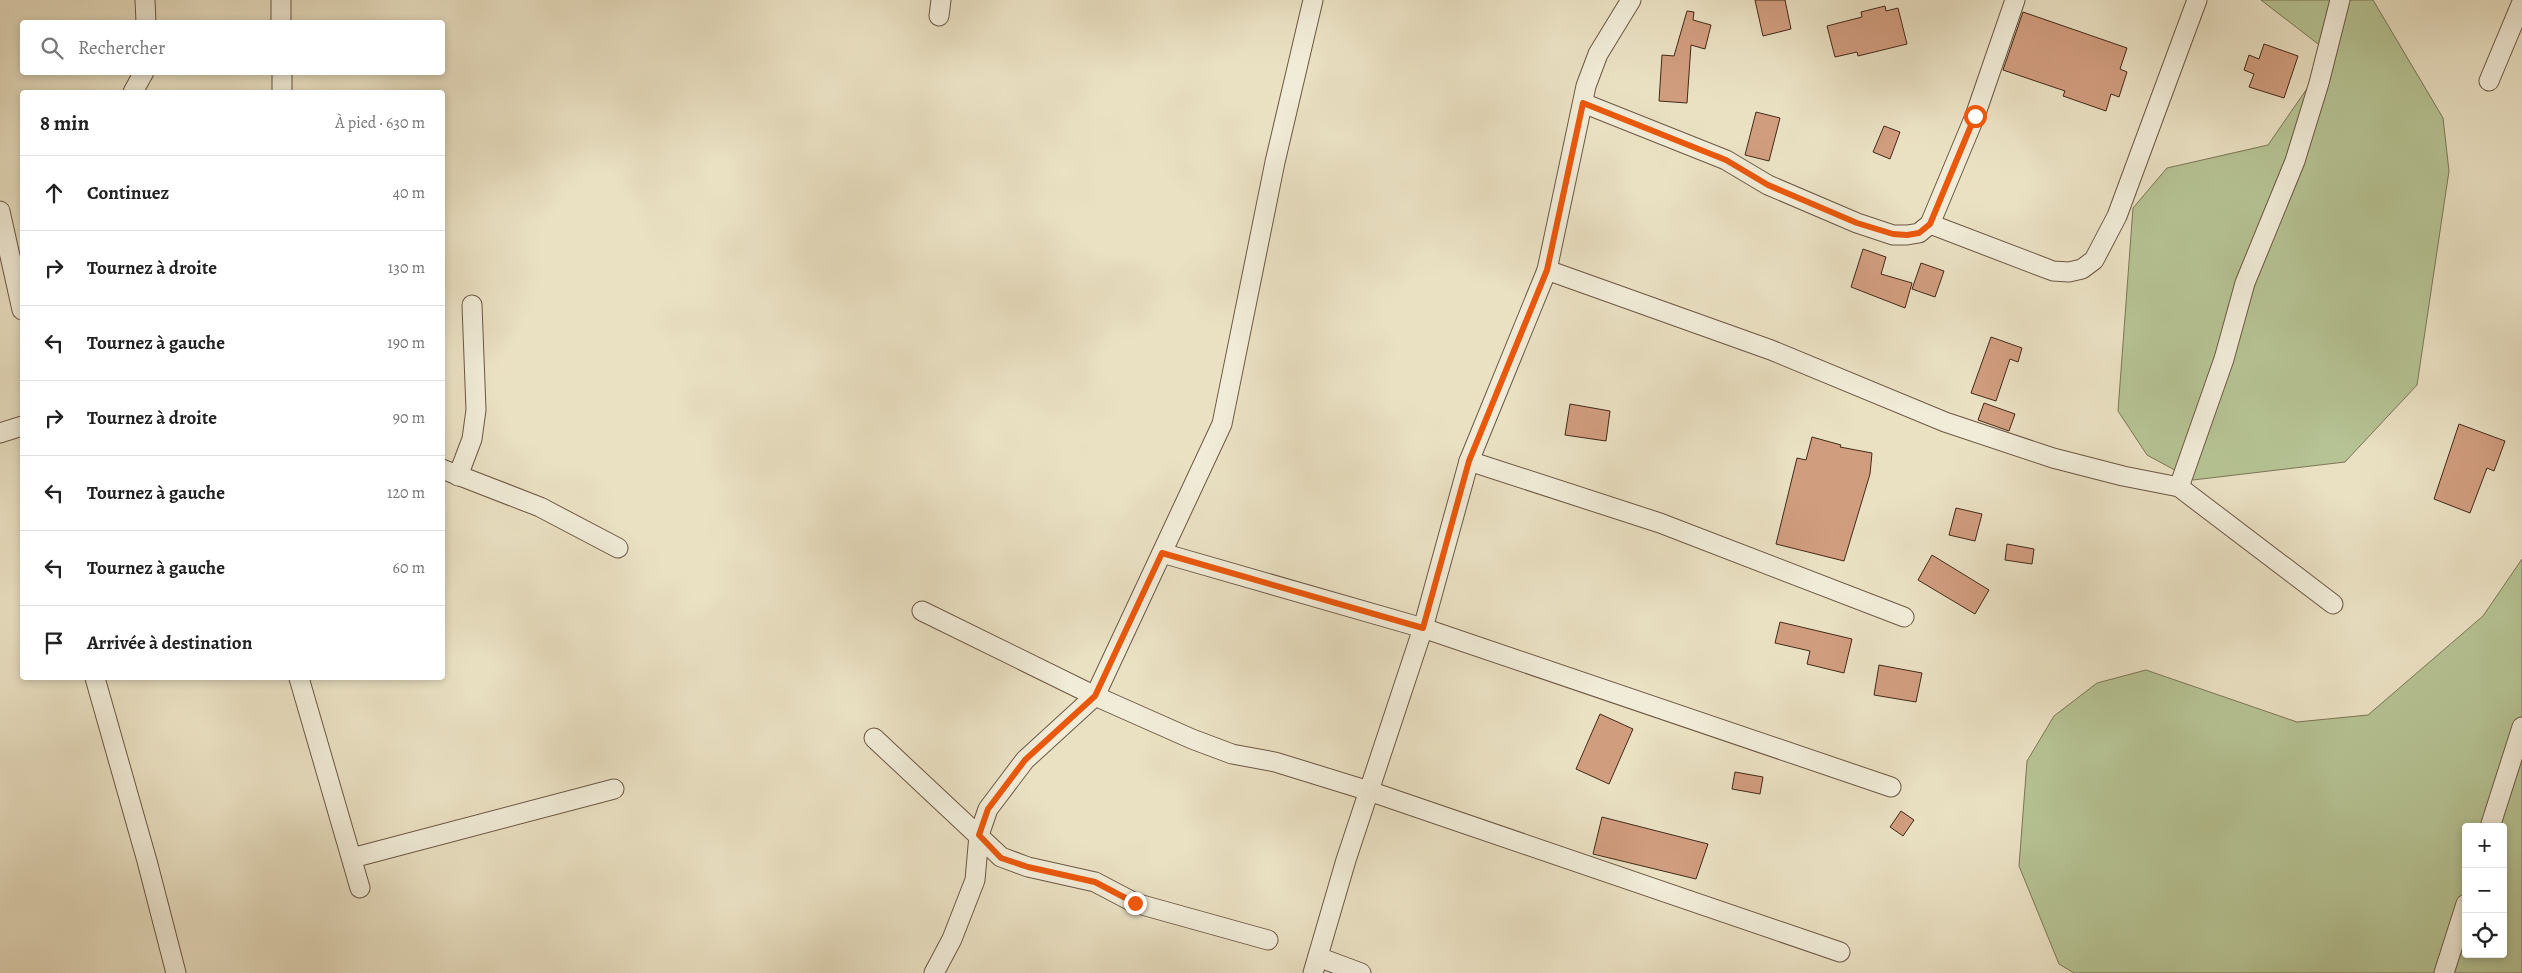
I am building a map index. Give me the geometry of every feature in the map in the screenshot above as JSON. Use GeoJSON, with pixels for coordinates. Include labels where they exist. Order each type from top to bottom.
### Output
{"type":"FeatureCollection","features":[{"type":"Feature","properties":{"kind":"street"},"geometry":{"type":"LineString","coordinates":[[145,0],[146,20]]}},
{"type":"Feature","properties":{"kind":"street"},"geometry":{"type":"LineString","coordinates":[[281,0],[281,20]]}},
{"type":"Feature","properties":{"kind":"street"},"geometry":{"type":"LineString","coordinates":[[934,973],[952,939],[975,880],[979,835],[988,809],[1025,760],[1095,696],[1222,424],[1273,172],[1313,0]]}},
{"type":"Feature","properties":{"kind":"street"},"geometry":{"type":"LineString","coordinates":[[1361,973],[1315,965],[1369,791],[1423,628],[1469,461],[1547,270],[1586,86],[1598,54],[1631,0]]}},
{"type":"Feature","properties":{"kind":"street"},"geometry":{"type":"LineString","coordinates":[[1583,103],[1726,160],[1768,185],[1857,223],[1893,234],[1907,235],[1919,233],[1930,224],[1975,116],[2015,0]]}},
{"type":"Feature","properties":{"kind":"street"},"geometry":{"type":"LineString","coordinates":[[1930,224],[2053,271],[2069,272],[2082,269],[2094,260],[2117,216],[2196,0]]}},
{"type":"Feature","properties":{"kind":"street"},"geometry":{"type":"LineString","coordinates":[[2179,487],[2224,359],[2245,283],[2295,161],[2319,83],[2340,0]]}},
{"type":"Feature","properties":{"kind":"street"},"geometry":{"type":"LineString","coordinates":[[2489,81],[2522,2]]}},
{"type":"Feature","properties":{"kind":"street"},"geometry":{"type":"LineString","coordinates":[[134,90],[142,75]]}},
{"type":"Feature","properties":{"kind":"street"},"geometry":{"type":"LineString","coordinates":[[282,75],[282,90]]}},
{"type":"Feature","properties":{"kind":"street"},"geometry":{"type":"LineString","coordinates":[[0,210],[20,301]]}},
{"type":"Feature","properties":{"kind":"street"},"geometry":{"type":"LineString","coordinates":[[1547,270],[1771,350],[1945,422],[2052,458],[2124,476],[2179,487],[2333,604]]}},
{"type":"Feature","properties":{"kind":"street"},"geometry":{"type":"LineString","coordinates":[[472,305],[476,410],[472,439],[450,473],[540,507],[618,548]]}},
{"type":"Feature","properties":{"kind":"street"},"geometry":{"type":"LineString","coordinates":[[0,433],[20,427]]}},
{"type":"Feature","properties":{"kind":"street"},"geometry":{"type":"LineString","coordinates":[[1469,461],[1660,523],[1904,617]]}},
{"type":"Feature","properties":{"kind":"street"},"geometry":{"type":"LineString","coordinates":[[1162,553],[1423,628],[1891,787]]}},
{"type":"Feature","properties":{"kind":"street"},"geometry":{"type":"LineString","coordinates":[[922,611],[1095,696],[1192,739],[1232,754],[1274,762],[1369,791],[1840,952]]}},
{"type":"Feature","properties":{"kind":"street"},"geometry":{"type":"LineString","coordinates":[[96,680],[176,973]]}},
{"type":"Feature","properties":{"kind":"street"},"geometry":{"type":"LineString","coordinates":[[299,680],[301,692],[360,888]]}},
{"type":"Feature","properties":{"kind":"street"},"geometry":{"type":"LineString","coordinates":[[2491,823],[2522,727]]}},
{"type":"Feature","properties":{"kind":"street"},"geometry":{"type":"LineString","coordinates":[[874,738],[979,835],[1001,858],[1028,867],[1095,882],[1135,903],[1268,940]]}},
{"type":"Feature","properties":{"kind":"street"},"geometry":{"type":"LineString","coordinates":[[352,858],[614,789]]}},
{"type":"Feature","properties":{"kind":"street"},"geometry":{"type":"LineString","coordinates":[[2444,973],[2463,913]]}},
{"type":"Feature","properties":{"kind":"green space"},"geometry":{"type":"Polygon","coordinates":[[[2261,0],[2373,0],[2443,118],[2449,171],[2417,385],[2345,462],[2193,480],[2147,455],[2118,411],[2133,208],[2167,168],[2268,145],[2331,54],[2261,0]]]}},
{"type":"Feature","properties":{"kind":"green space"},"geometry":{"type":"Polygon","coordinates":[[[2522,559],[2522,973],[2074,973],[2059,964],[2019,866],[2027,761],[2054,716],[2097,683],[2146,670],[2297,722],[2368,715],[2483,616],[2522,559]]]}},
{"type":"Feature","properties":{"kind":"building"},"geometry":{"type":"Polygon","coordinates":[[[1755,0],[1785,0],[1791,29],[1763,36],[1755,0]]]}},
{"type":"Feature","properties":{"kind":"building"},"geometry":{"type":"Polygon","coordinates":[[[1885,6],[1886,11],[1898,8],[1907,44],[1858,56],[1857,52],[1835,57],[1827,26],[1862,17],[1861,12],[1885,6]]]}},
{"type":"Feature","properties":{"kind":"building"},"geometry":{"type":"Polygon","coordinates":[[[1687,11],[1694,12],[1693,20],[1711,25],[1705,49],[1691,45],[1687,103],[1659,101],[1662,55],[1674,56],[1687,11]]]}},
{"type":"Feature","properties":{"kind":"building"},"geometry":{"type":"Polygon","coordinates":[[[2023,12],[2127,48],[2120,69],[2127,72],[2119,97],[2111,94],[2106,111],[2063,96],[2065,91],[2003,70],[2023,12]]]}},
{"type":"Feature","properties":{"kind":"building"},"geometry":{"type":"Polygon","coordinates":[[[2264,44],[2298,56],[2284,98],[2249,87],[2254,74],[2244,70],[2249,55],[2259,59],[2264,44]]]}},
{"type":"Feature","properties":{"kind":"building"},"geometry":{"type":"Polygon","coordinates":[[[1756,112],[1780,118],[1769,161],[1745,155],[1756,112]]]}},
{"type":"Feature","properties":{"kind":"building"},"geometry":{"type":"Polygon","coordinates":[[[1884,126],[1900,132],[1890,159],[1873,152],[1884,126]]]}},
{"type":"Feature","properties":{"kind":"building"},"geometry":{"type":"Polygon","coordinates":[[[1863,249],[1886,257],[1881,274],[1912,283],[1905,308],[1851,287],[1863,249]]]}},
{"type":"Feature","properties":{"kind":"building"},"geometry":{"type":"Polygon","coordinates":[[[1921,263],[1944,271],[1935,297],[1912,289],[1921,263]]]}},
{"type":"Feature","properties":{"kind":"building"},"geometry":{"type":"Polygon","coordinates":[[[1991,337],[2022,348],[2018,362],[2010,359],[1996,401],[1971,393],[1991,337]]]}},
{"type":"Feature","properties":{"kind":"building"},"geometry":{"type":"Polygon","coordinates":[[[1984,403],[2015,414],[2009,431],[1978,420],[1984,403]]]}},
{"type":"Feature","properties":{"kind":"building"},"geometry":{"type":"Polygon","coordinates":[[[1570,404],[1610,411],[1606,441],[1565,435],[1570,404]]]}},
{"type":"Feature","properties":{"kind":"building"},"geometry":{"type":"Polygon","coordinates":[[[2459,424],[2505,441],[2494,471],[2487,468],[2470,513],[2434,499],[2459,424]]]}},
{"type":"Feature","properties":{"kind":"building"},"geometry":{"type":"Polygon","coordinates":[[[1812,437],[1841,445],[1840,447],[1872,453],[1870,474],[1844,561],[1776,544],[1797,458],[1806,460],[1812,437]]]}},
{"type":"Feature","properties":{"kind":"building"},"geometry":{"type":"Polygon","coordinates":[[[1956,508],[1982,514],[1975,541],[1949,535],[1956,508]]]}},
{"type":"Feature","properties":{"kind":"building"},"geometry":{"type":"Polygon","coordinates":[[[2007,544],[2034,549],[2032,564],[2005,560],[2007,544]]]}},
{"type":"Feature","properties":{"kind":"building"},"geometry":{"type":"Polygon","coordinates":[[[1932,555],[1989,590],[1975,614],[1918,580],[1932,555]]]}},
{"type":"Feature","properties":{"kind":"building"},"geometry":{"type":"Polygon","coordinates":[[[1780,622],[1852,639],[1844,673],[1807,664],[1810,651],[1775,643],[1780,622]]]}},
{"type":"Feature","properties":{"kind":"building"},"geometry":{"type":"Polygon","coordinates":[[[1879,665],[1922,673],[1916,702],[1874,695],[1879,665]]]}},
{"type":"Feature","properties":{"kind":"building"},"geometry":{"type":"Polygon","coordinates":[[[1600,714],[1633,729],[1609,784],[1576,769],[1600,714]]]}},
{"type":"Feature","properties":{"kind":"building"},"geometry":{"type":"Polygon","coordinates":[[[1735,772],[1763,777],[1760,794],[1732,789],[1735,772]]]}},
{"type":"Feature","properties":{"kind":"building"},"geometry":{"type":"Polygon","coordinates":[[[1901,811],[1914,820],[1903,836],[1890,827],[1901,811]]]}},
{"type":"Feature","properties":{"kind":"building"},"geometry":{"type":"Polygon","coordinates":[[[1602,817],[1708,844],[1696,879],[1593,854],[1602,817]]]}},
{"type":"Feature","properties":{"kind":"route"},"geometry":{"type":"LineString","coordinates":[[1135,903],[1095,882],[1028,867],[1001,858],[979,835],[988,809],[1025,760],[1095,696],[1162,553],[1423,628],[1469,461],[1547,270],[1550,248],[1583,103],[1726,160],[1768,185],[1822,210],[1893,234],[1907,235],[1919,233],[1930,224],[1975,116]]}}]}
